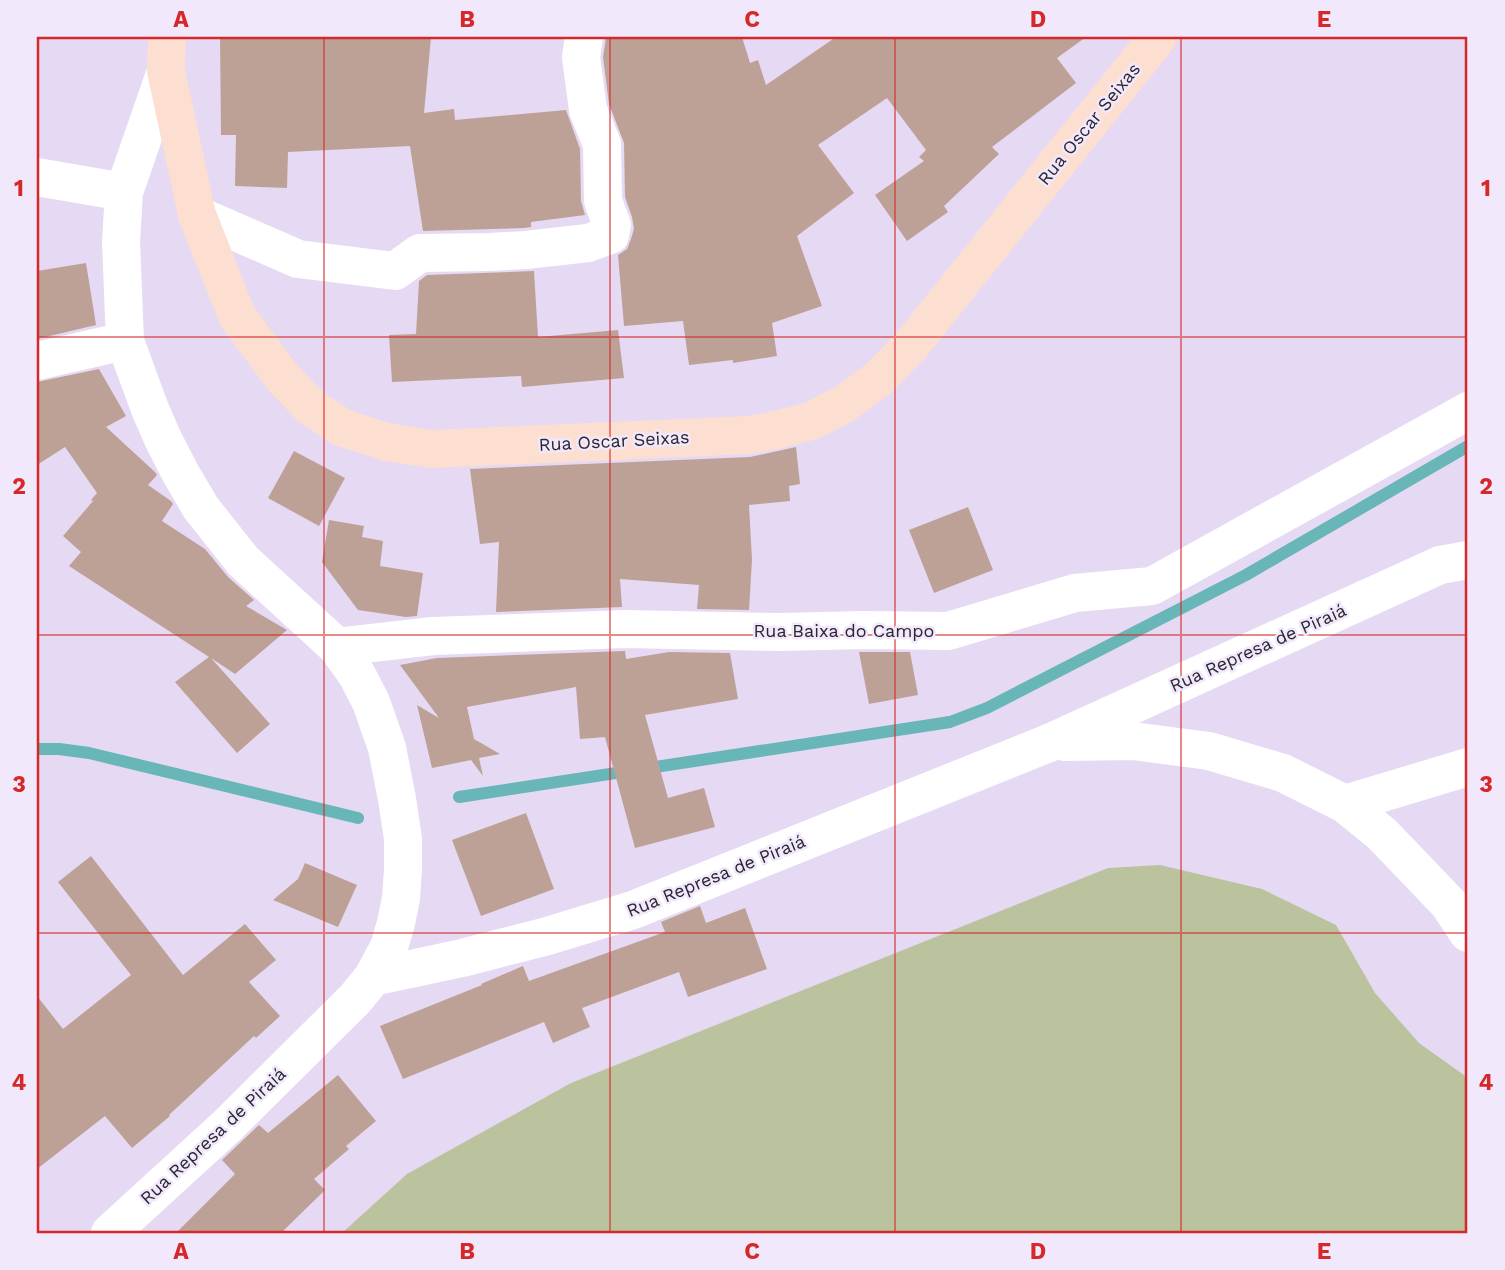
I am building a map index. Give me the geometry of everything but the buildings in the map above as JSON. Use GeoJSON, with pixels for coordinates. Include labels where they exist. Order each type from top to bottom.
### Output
{"type":"FeatureCollection","features":[{"type":"Feature","properties":{"kind":"main road","name":"Rua Oscar Seixas"},"geometry":{"type":"LineString","coordinates":[[167,54],[197,215],[237,316],[283,378],[312,407],[343,428],[387,442],[431,449],[749,435],[811,421],[844,404],[878,379],[912,344],[1158,37]]}},
{"type":"Feature","properties":{"kind":"street"},"geometry":{"type":"LineString","coordinates":[[197,215],[299,260],[395,271],[420,253],[526,250],[589,243],[610,235],[612,225],[603,201],[602,144],[588,110],[581,57],[584,37]]}},
{"type":"Feature","properties":{"kind":"street","name":"Rua Represa de Piraiá"},"geometry":{"type":"LineString","coordinates":[[110,1233],[227,1126],[355,999],[373,977],[389,947],[396,923],[403,869],[397,799],[387,748],[371,702],[357,675],[337,647],[243,561],[201,508],[163,439],[125,341],[121,242],[124,192],[167,54]]}},
{"type":"Feature","properties":{"kind":"street"},"geometry":{"type":"LineString","coordinates":[[37,177],[124,192]]}},
{"type":"Feature","properties":{"kind":"street"},"geometry":{"type":"LineString","coordinates":[[37,361],[125,341]]}},
{"type":"Feature","properties":{"kind":"street","name":"Rua Baixa do Campo"},"geometry":{"type":"LineString","coordinates":[[337,647],[433,635],[625,629],[948,631],[1075,593],[1152,586],[1468,411]]}},
{"type":"Feature","properties":{"kind":"street","name":"Rua Represa de Piraiá"},"geometry":{"type":"LineString","coordinates":[[373,977],[544,937],[633,910],[1049,743],[1440,565],[1468,560]]}},
{"type":"Feature","properties":{"kind":"street","name":"Rua Represa de Piraiá"},"geometry":{"type":"LineString","coordinates":[[1049,743],[1133,741],[1209,751],[1283,773],[1345,804],[1382,834],[1449,904],[1468,933]]}},
{"type":"Feature","properties":{"kind":"street"},"geometry":{"type":"LineString","coordinates":[[1345,804],[1468,767]]}},
{"type":"Feature","properties":{"kind":"green space"},"geometry":{"type":"Polygon","coordinates":[[[1160,865],[1262,889],[1336,925],[1375,993],[1419,1043],[1468,1078],[1468,1233],[342,1233],[407,1174],[571,1083],[1108,868],[1160,865]]]}},
{"type":"Feature","properties":{"kind":"waterway"},"geometry":{"type":"LineString","coordinates":[[459,797],[950,722],[987,708],[1246,575],[1468,446]]}},
{"type":"Feature","properties":{"kind":"waterway"},"geometry":{"type":"LineString","coordinates":[[37,749],[89,753],[358,818]]}}]}
